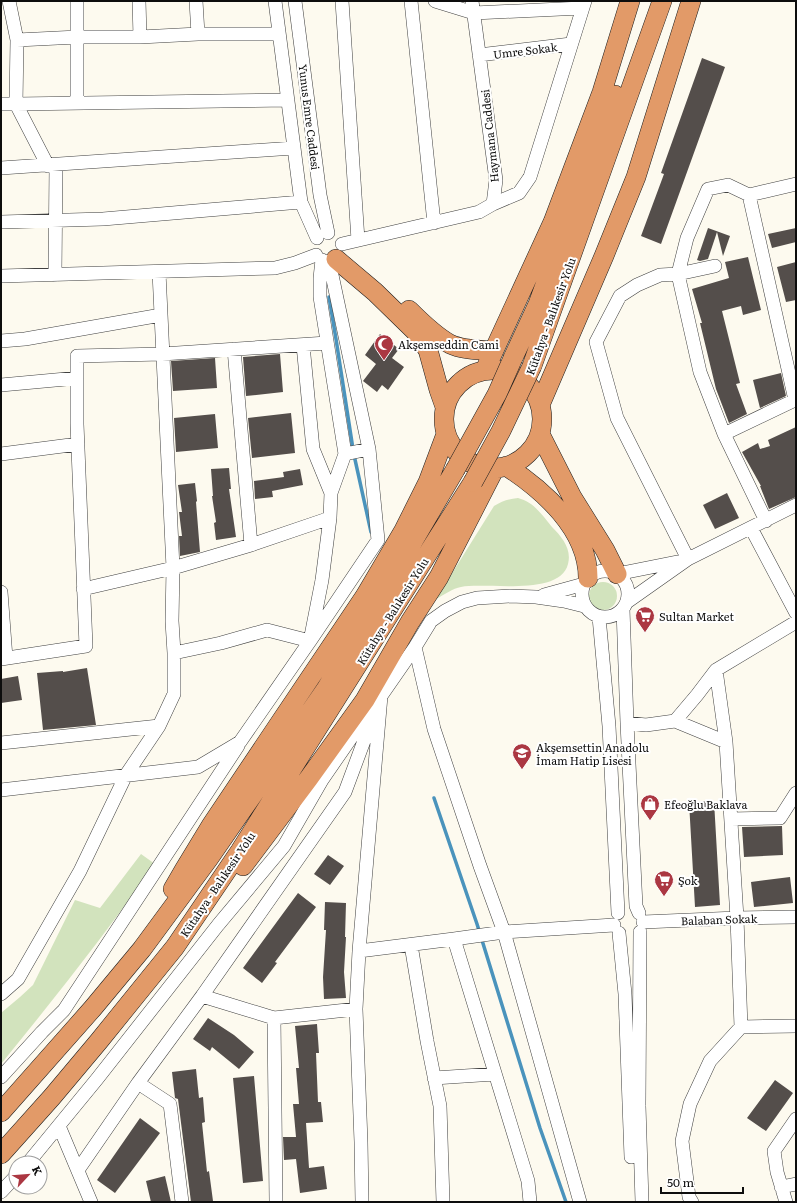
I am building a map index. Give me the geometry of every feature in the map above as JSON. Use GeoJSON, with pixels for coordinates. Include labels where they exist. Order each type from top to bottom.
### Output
{"type":"FeatureCollection","features":[{"type":"Feature","properties":{"kind":"highway"},"geometry":{"type":"LineString","coordinates":[[485,370],[555,215],[602,92],[630,1]]}},
{"type":"Feature","properties":{"kind":"highway","name":"Kütahya - Balıkesir Yolu"},"geometry":{"type":"LineString","coordinates":[[1,1112],[93,1008],[142,949],[209,858],[326,689],[455,470],[497,394],[538,304],[649,1]]}},
{"type":"Feature","properties":{"kind":"highway","name":"Kütahya - Balıkesir Yolu"},"geometry":{"type":"LineString","coordinates":[[1,1154],[52,1097],[175,947],[240,851],[473,482],[501,431],[532,366],[662,1]]}},
{"type":"Feature","properties":{"kind":"highway"},"geometry":{"type":"LineString","coordinates":[[540,405],[636,177],[691,1]]}},
{"type":"Feature","properties":{"kind":"highway"},"geometry":{"type":"LineString","coordinates":[[335,253],[365,267],[422,323],[451,344],[466,348],[493,351]]}},
{"type":"Feature","properties":{"kind":"highway"},"geometry":{"type":"LineString","coordinates":[[335,253],[414,331],[428,350],[445,407]]}},
{"type":"Feature","properties":{"kind":"highway"},"geometry":{"type":"LineString","coordinates":[[485,370],[499,370],[513,374],[525,381],[534,392],[540,405],[542,419],[540,434],[527,454],[517,462],[500,467],[482,467],[460,455],[446,434],[444,420],[445,407],[450,393],[460,382],[471,374],[485,370]]}},
{"type":"Feature","properties":{"kind":"highway"},"geometry":{"type":"LineString","coordinates":[[142,949],[184,870],[212,824],[365,596],[404,530],[428,482],[446,434]]}},
{"type":"Feature","properties":{"kind":"highway"},"geometry":{"type":"LineString","coordinates":[[540,434],[572,497],[605,550],[617,574]]}},
{"type":"Feature","properties":{"kind":"highway"},"geometry":{"type":"LineString","coordinates":[[500,467],[525,479],[544,496],[571,527],[584,552],[588,571],[586,581]]}},
{"type":"Feature","properties":{"kind":"highway"},"geometry":{"type":"LineString","coordinates":[[175,947],[255,852],[365,700],[410,622],[439,577],[500,467]]}},
{"type":"Feature","properties":{"kind":"street"},"geometry":{"type":"LineString","coordinates":[[9,1],[17,40],[16,104],[52,165],[55,220],[55,275]]}},
{"type":"Feature","properties":{"kind":"street"},"geometry":{"type":"LineString","coordinates":[[76,102],[78,37],[77,1]]}},
{"type":"Feature","properties":{"kind":"street"},"geometry":{"type":"LineString","coordinates":[[139,1],[140,37]]}},
{"type":"Feature","properties":{"kind":"street"},"geometry":{"type":"LineString","coordinates":[[196,1],[198,34]]}},
{"type":"Feature","properties":{"kind":"street"},"geometry":{"type":"LineString","coordinates":[[275,1],[301,202],[308,221],[323,236],[334,235],[339,239],[335,253],[320,278],[320,298],[344,454],[331,493],[330,518],[322,580],[310,641]]}},
{"type":"Feature","properties":{"kind":"street","name":"Yunus Emre Caddesi"},"geometry":{"type":"LineString","coordinates":[[295,1],[320,195],[323,236],[314,243],[314,250],[335,253]]}},
{"type":"Feature","properties":{"kind":"street"},"geometry":{"type":"LineString","coordinates":[[1,1077],[64,1010],[240,742],[378,540],[369,449],[335,253],[342,1]]}},
{"type":"Feature","properties":{"kind":"street"},"geometry":{"type":"LineString","coordinates":[[411,1],[434,223]]}},
{"type":"Feature","properties":{"kind":"street"},"geometry":{"type":"LineString","coordinates":[[1,276],[275,268],[335,253],[434,223],[479,212],[493,204],[519,193],[530,177],[584,5],[473,7],[435,1]]}},
{"type":"Feature","properties":{"kind":"street","name":"Haymana Caddesi"},"geometry":{"type":"LineString","coordinates":[[473,7],[496,180],[493,204]]}},
{"type":"Feature","properties":{"kind":"street"},"geometry":{"type":"LineString","coordinates":[[17,40],[198,34],[279,34]]}},
{"type":"Feature","properties":{"kind":"street","name":"Umre Sokak"},"geometry":{"type":"LineString","coordinates":[[479,56],[571,44]]}},
{"type":"Feature","properties":{"kind":"street"},"geometry":{"type":"LineString","coordinates":[[1,104],[288,100]]}},
{"type":"Feature","properties":{"kind":"street"},"geometry":{"type":"LineString","coordinates":[[1,168],[294,148]]}},
{"type":"Feature","properties":{"kind":"street"},"geometry":{"type":"LineString","coordinates":[[766,520],[724,434],[700,372],[678,274],[687,238],[708,190],[728,185],[749,195],[796,184]]}},
{"type":"Feature","properties":{"kind":"street"},"geometry":{"type":"LineString","coordinates":[[724,434],[796,400],[749,195]]}},
{"type":"Feature","properties":{"kind":"street"},"geometry":{"type":"LineString","coordinates":[[1,222],[103,219],[301,202]]}},
{"type":"Feature","properties":{"kind":"street"},"geometry":{"type":"LineString","coordinates":[[688,559],[617,418],[596,342],[620,296],[637,285],[660,276],[678,274],[715,266]]}},
{"type":"Feature","properties":{"kind":"street"},"geometry":{"type":"LineString","coordinates":[[1,994],[18,980],[80,871],[126,776],[160,726],[174,694],[172,620],[173,568],[159,272]]}},
{"type":"Feature","properties":{"kind":"street"},"geometry":{"type":"LineString","coordinates":[[1,341],[25,339],[161,315]]}},
{"type":"Feature","properties":{"kind":"street"},"geometry":{"type":"LineString","coordinates":[[1,592],[3,659],[86,646],[78,444],[77,356],[162,354],[327,343]]}},
{"type":"Feature","properties":{"kind":"street"},"geometry":{"type":"LineString","coordinates":[[303,345],[313,449],[331,493]]}},
{"type":"Feature","properties":{"kind":"street"},"geometry":{"type":"LineString","coordinates":[[234,349],[251,544]]}},
{"type":"Feature","properties":{"kind":"street"},"geometry":{"type":"LineString","coordinates":[[1,384],[77,378]]}},
{"type":"Feature","properties":{"kind":"street"},"geometry":{"type":"LineString","coordinates":[[1,454],[78,444]]}},
{"type":"Feature","properties":{"kind":"street"},"geometry":{"type":"LineString","coordinates":[[344,454],[369,449]]}},
{"type":"Feature","properties":{"kind":"street"},"geometry":{"type":"LineString","coordinates":[[642,1202],[639,1106],[640,922],[636,906],[627,723],[625,605],[628,594],[627,586],[623,579],[610,571],[594,573],[586,581],[581,591],[584,606],[588,611],[598,617],[612,617],[618,614],[625,605],[688,559],[796,505]]}},
{"type":"Feature","properties":{"kind":"street"},"geometry":{"type":"LineString","coordinates":[[83,589],[173,568],[330,518]]}},
{"type":"Feature","properties":{"kind":"street"},"geometry":{"type":"LineString","coordinates":[[752,528],[796,613]]}},
{"type":"Feature","properties":{"kind":"street"},"geometry":{"type":"LineString","coordinates":[[617,574],[688,559]]}},
{"type":"Feature","properties":{"kind":"street"},"geometry":{"type":"LineString","coordinates":[[536,597],[586,581]]}},
{"type":"Feature","properties":{"kind":"street"},"geometry":{"type":"LineString","coordinates":[[35,1155],[97,1079],[218,925],[284,846],[322,780],[415,647],[431,621],[462,602],[494,596],[536,597],[564,601],[584,606]]}},
{"type":"Feature","properties":{"kind":"street"},"geometry":{"type":"LineString","coordinates":[[598,617],[608,726],[617,924],[625,994],[633,1202]]}},
{"type":"Feature","properties":{"kind":"street"},"geometry":{"type":"LineString","coordinates":[[675,720],[716,670],[796,622]]}},
{"type":"Feature","properties":{"kind":"street"},"geometry":{"type":"LineString","coordinates":[[174,653],[221,643],[267,630],[310,641]]}},
{"type":"Feature","properties":{"kind":"street"},"geometry":{"type":"LineString","coordinates":[[415,647],[434,729],[504,932],[580,1202]]}},
{"type":"Feature","properties":{"kind":"street"},"geometry":{"type":"LineString","coordinates":[[692,1202],[689,1197],[682,1141],[690,1104],[710,1061],[740,1027],[737,918],[726,742],[716,670]]}},
{"type":"Feature","properties":{"kind":"street"},"geometry":{"type":"LineString","coordinates":[[362,1202],[356,1009],[359,951],[380,696]]}},
{"type":"Feature","properties":{"kind":"street"},"geometry":{"type":"LineString","coordinates":[[78,1170],[345,792],[380,696]]}},
{"type":"Feature","properties":{"kind":"street"},"geometry":{"type":"LineString","coordinates":[[627,723],[646,725],[675,720],[726,742]]}},
{"type":"Feature","properties":{"kind":"street"},"geometry":{"type":"LineString","coordinates":[[1,743],[160,726]]}},
{"type":"Feature","properties":{"kind":"street"},"geometry":{"type":"LineString","coordinates":[[1,790],[198,767],[240,742]]}},
{"type":"Feature","properties":{"kind":"street"},"geometry":{"type":"LineString","coordinates":[[731,819],[780,818],[796,793]]}},
{"type":"Feature","properties":{"kind":"street"},"geometry":{"type":"LineString","coordinates":[[617,924],[626,909],[631,909],[640,922]]}},
{"type":"Feature","properties":{"kind":"street","name":"Balaban Sokak"},"geometry":{"type":"LineString","coordinates":[[640,922],[796,917]]}},
{"type":"Feature","properties":{"kind":"street"},"geometry":{"type":"LineString","coordinates":[[617,924],[627,937],[632,937],[640,922]]}},
{"type":"Feature","properties":{"kind":"street"},"geometry":{"type":"LineString","coordinates":[[359,951],[504,932],[617,924]]}},
{"type":"Feature","properties":{"kind":"street"},"geometry":{"type":"LineString","coordinates":[[454,939],[528,1181],[530,1202]]}},
{"type":"Feature","properties":{"kind":"street"},"geometry":{"type":"LineString","coordinates":[[411,945],[440,1106],[443,1202]]}},
{"type":"Feature","properties":{"kind":"street"},"geometry":{"type":"LineString","coordinates":[[202,996],[274,1018],[356,1009]]}},
{"type":"Feature","properties":{"kind":"street"},"geometry":{"type":"LineString","coordinates":[[274,1018],[276,1202]]}},
{"type":"Feature","properties":{"kind":"street"},"geometry":{"type":"LineString","coordinates":[[740,1027],[796,1026]]}},
{"type":"Feature","properties":{"kind":"street"},"geometry":{"type":"LineString","coordinates":[[434,1078],[495,1074]]}},
{"type":"Feature","properties":{"kind":"street"},"geometry":{"type":"LineString","coordinates":[[138,1083],[170,1104],[182,1202]]}},
{"type":"Feature","properties":{"kind":"street"},"geometry":{"type":"LineString","coordinates":[[786,1202],[777,1172],[774,1151],[796,1119]]}},
{"type":"Feature","properties":{"kind":"street"},"geometry":{"type":"LineString","coordinates":[[59,1126],[91,1202]]}},
{"type":"Feature","properties":{"kind":"street"},"geometry":{"type":"LineString","coordinates":[[781,1188],[796,1184]]}},
{"type":"Feature","properties":{"kind":"street"},"geometry":{"type":"LineString","coordinates":[[1,1192],[8,1185]]}},
{"type":"Feature","properties":{"kind":"green space"},"geometry":{"type":"Polygon","coordinates":[[[518,498],[533,506],[559,535],[565,544],[569,553],[569,559],[568,564],[562,574],[551,581],[537,584],[521,586],[461,587],[436,599],[494,506],[506,500],[518,498]]]}},
{"type":"Feature","properties":{"kind":"green space"},"geometry":{"type":"Polygon","coordinates":[[[603,582],[613,586],[617,596],[613,606],[603,610],[593,606],[589,596],[593,586],[603,582]]]}},
{"type":"Feature","properties":{"kind":"green space"},"geometry":{"type":"Polygon","coordinates":[[[141,854],[155,864],[80,966],[1,1064],[1,1013],[33,985],[75,900],[100,908],[141,854]]]}},
{"type":"Feature","properties":{"kind":"building"},"geometry":{"type":"Polygon","coordinates":[[[702,58],[725,67],[661,244],[641,236],[664,174],[661,173],[702,58]]]}},
{"type":"Feature","properties":{"kind":"building"},"geometry":{"type":"Polygon","coordinates":[[[708,228],[730,236],[723,256],[717,232],[708,259],[700,261],[697,260],[708,228]]]}},
{"type":"Feature","properties":{"kind":"building"},"geometry":{"type":"Polygon","coordinates":[[[796,228],[796,242],[772,248],[768,234],[796,228]]]}},
{"type":"Feature","properties":{"kind":"building"},"geometry":{"type":"Polygon","coordinates":[[[748,257],[761,310],[743,315],[741,306],[722,311],[740,383],[736,384],[747,414],[729,423],[716,389],[700,323],[702,323],[692,289],[729,278],[725,262],[748,257]]]}},
{"type":"Feature","properties":{"kind":"building"},"geometry":{"type":"Polygon","coordinates":[[[796,262],[796,300],[786,302],[777,267],[796,262]]]}},
{"type":"Feature","properties":{"kind":"building","name":"Akşemseddin Cami"},"geometry":{"type":"Polygon","coordinates":[[[380,334],[399,349],[392,358],[404,367],[388,390],[382,385],[377,392],[363,381],[376,364],[365,355],[380,334]]]}},
{"type":"Feature","properties":{"kind":"building"},"geometry":{"type":"Polygon","coordinates":[[[280,354],[283,392],[246,396],[243,357],[280,354]]]}},
{"type":"Feature","properties":{"kind":"building"},"geometry":{"type":"Polygon","coordinates":[[[215,358],[217,388],[173,391],[171,361],[215,358]]]}},
{"type":"Feature","properties":{"kind":"building"},"geometry":{"type":"Polygon","coordinates":[[[781,373],[786,396],[760,408],[753,380],[781,373]]]}},
{"type":"Feature","properties":{"kind":"building"},"geometry":{"type":"Polygon","coordinates":[[[291,413],[295,453],[252,458],[248,418],[291,413]]]}},
{"type":"Feature","properties":{"kind":"building"},"geometry":{"type":"Polygon","coordinates":[[[215,414],[218,448],[176,452],[174,418],[215,414]]]}},
{"type":"Feature","properties":{"kind":"building"},"geometry":{"type":"Polygon","coordinates":[[[796,427],[796,497],[769,509],[761,486],[742,452],[758,443],[760,449],[770,446],[768,440],[796,427]]]}},
{"type":"Feature","properties":{"kind":"building"},"geometry":{"type":"Polygon","coordinates":[[[229,468],[231,489],[229,489],[236,537],[216,540],[214,523],[216,522],[212,496],[211,469],[229,468]]]}},
{"type":"Feature","properties":{"kind":"building"},"geometry":{"type":"Polygon","coordinates":[[[300,469],[303,485],[272,491],[273,497],[255,499],[254,481],[284,477],[283,472],[300,469]]]}},
{"type":"Feature","properties":{"kind":"building"},"geometry":{"type":"Polygon","coordinates":[[[195,483],[200,552],[180,556],[179,536],[182,536],[179,512],[182,512],[178,485],[195,483]]]}},
{"type":"Feature","properties":{"kind":"building"},"geometry":{"type":"Polygon","coordinates":[[[727,493],[739,518],[715,529],[703,505],[727,493]]]}},
{"type":"Feature","properties":{"kind":"building"},"geometry":{"type":"Polygon","coordinates":[[[87,668],[96,725],[43,730],[37,673],[63,672],[87,668]]]}},
{"type":"Feature","properties":{"kind":"building"},"geometry":{"type":"Polygon","coordinates":[[[18,676],[22,700],[1,703],[1,679],[18,676]]]}},
{"type":"Feature","properties":{"kind":"building"},"geometry":{"type":"Polygon","coordinates":[[[714,801],[720,905],[695,907],[689,802],[714,801]]]}},
{"type":"Feature","properties":{"kind":"building"},"geometry":{"type":"Polygon","coordinates":[[[782,826],[783,855],[744,857],[742,827],[782,826]]]}},
{"type":"Feature","properties":{"kind":"building"},"geometry":{"type":"Polygon","coordinates":[[[328,855],[344,866],[330,885],[314,874],[328,855]]]}},
{"type":"Feature","properties":{"kind":"building"},"geometry":{"type":"Polygon","coordinates":[[[790,877],[793,903],[754,907],[751,882],[790,877]]]}},
{"type":"Feature","properties":{"kind":"building"},"geometry":{"type":"Polygon","coordinates":[[[298,893],[316,907],[275,962],[277,963],[262,983],[243,968],[298,893]]]}},
{"type":"Feature","properties":{"kind":"building"},"geometry":{"type":"Polygon","coordinates":[[[325,902],[346,903],[344,972],[346,998],[324,999],[323,977],[326,930],[324,930],[325,902]]]}},
{"type":"Feature","properties":{"kind":"building"},"geometry":{"type":"Polygon","coordinates":[[[208,1018],[234,1035],[254,1052],[239,1069],[212,1047],[210,1051],[193,1039],[208,1018]]]}},
{"type":"Feature","properties":{"kind":"building"},"geometry":{"type":"Polygon","coordinates":[[[317,1024],[319,1053],[316,1053],[318,1102],[321,1102],[323,1122],[306,1123],[309,1168],[324,1166],[327,1189],[300,1193],[296,1159],[284,1160],[283,1137],[296,1137],[293,1104],[299,1104],[296,1068],[299,1068],[295,1026],[317,1024]]]}},
{"type":"Feature","properties":{"kind":"building"},"geometry":{"type":"Polygon","coordinates":[[[196,1069],[199,1098],[203,1097],[205,1122],[202,1123],[207,1172],[209,1171],[213,1201],[208,1202],[191,1202],[178,1099],[175,1098],[172,1072],[196,1069]]]}},
{"type":"Feature","properties":{"kind":"building"},"geometry":{"type":"Polygon","coordinates":[[[254,1076],[263,1181],[243,1183],[233,1078],[254,1076]]]}},
{"type":"Feature","properties":{"kind":"building"},"geometry":{"type":"Polygon","coordinates":[[[775,1080],[793,1093],[766,1131],[747,1118],[775,1080]]]}},
{"type":"Feature","properties":{"kind":"building"},"geometry":{"type":"Polygon","coordinates":[[[140,1118],[160,1133],[115,1193],[97,1180],[140,1118]]]}},
{"type":"Feature","properties":{"kind":"building"},"geometry":{"type":"Polygon","coordinates":[[[165,1176],[171,1202],[151,1202],[146,1181],[165,1176]]]}},
{"type":"Feature","properties":{"kind":"waterway"},"geometry":{"type":"LineString","coordinates":[[329,297],[353,449]]}},
{"type":"Feature","properties":{"kind":"waterway"},"geometry":{"type":"LineString","coordinates":[[354,455],[371,532]]}},
{"type":"Feature","properties":{"kind":"waterway"},"geometry":{"type":"LineString","coordinates":[[434,798],[477,924],[540,1128],[566,1202]]}},
{"type":"Feature","properties":{"kind":"place","name":"Akşemseddin Cami"},"geometry":{"type":"Point","coordinates":[384,361]}},
{"type":"Feature","properties":{"kind":"place","name":"Sultan Market"},"geometry":{"type":"Point","coordinates":[645,633]}},
{"type":"Feature","properties":{"kind":"place","name":"Akşemsettin Anadolu İmam Hatip Lisesi"},"geometry":{"type":"Point","coordinates":[522,770]}},
{"type":"Feature","properties":{"kind":"place","name":"Efeoğlu Baklava"},"geometry":{"type":"Point","coordinates":[650,821]}},
{"type":"Feature","properties":{"kind":"place","name":"Şok"},"geometry":{"type":"Point","coordinates":[664,897]}}]}
